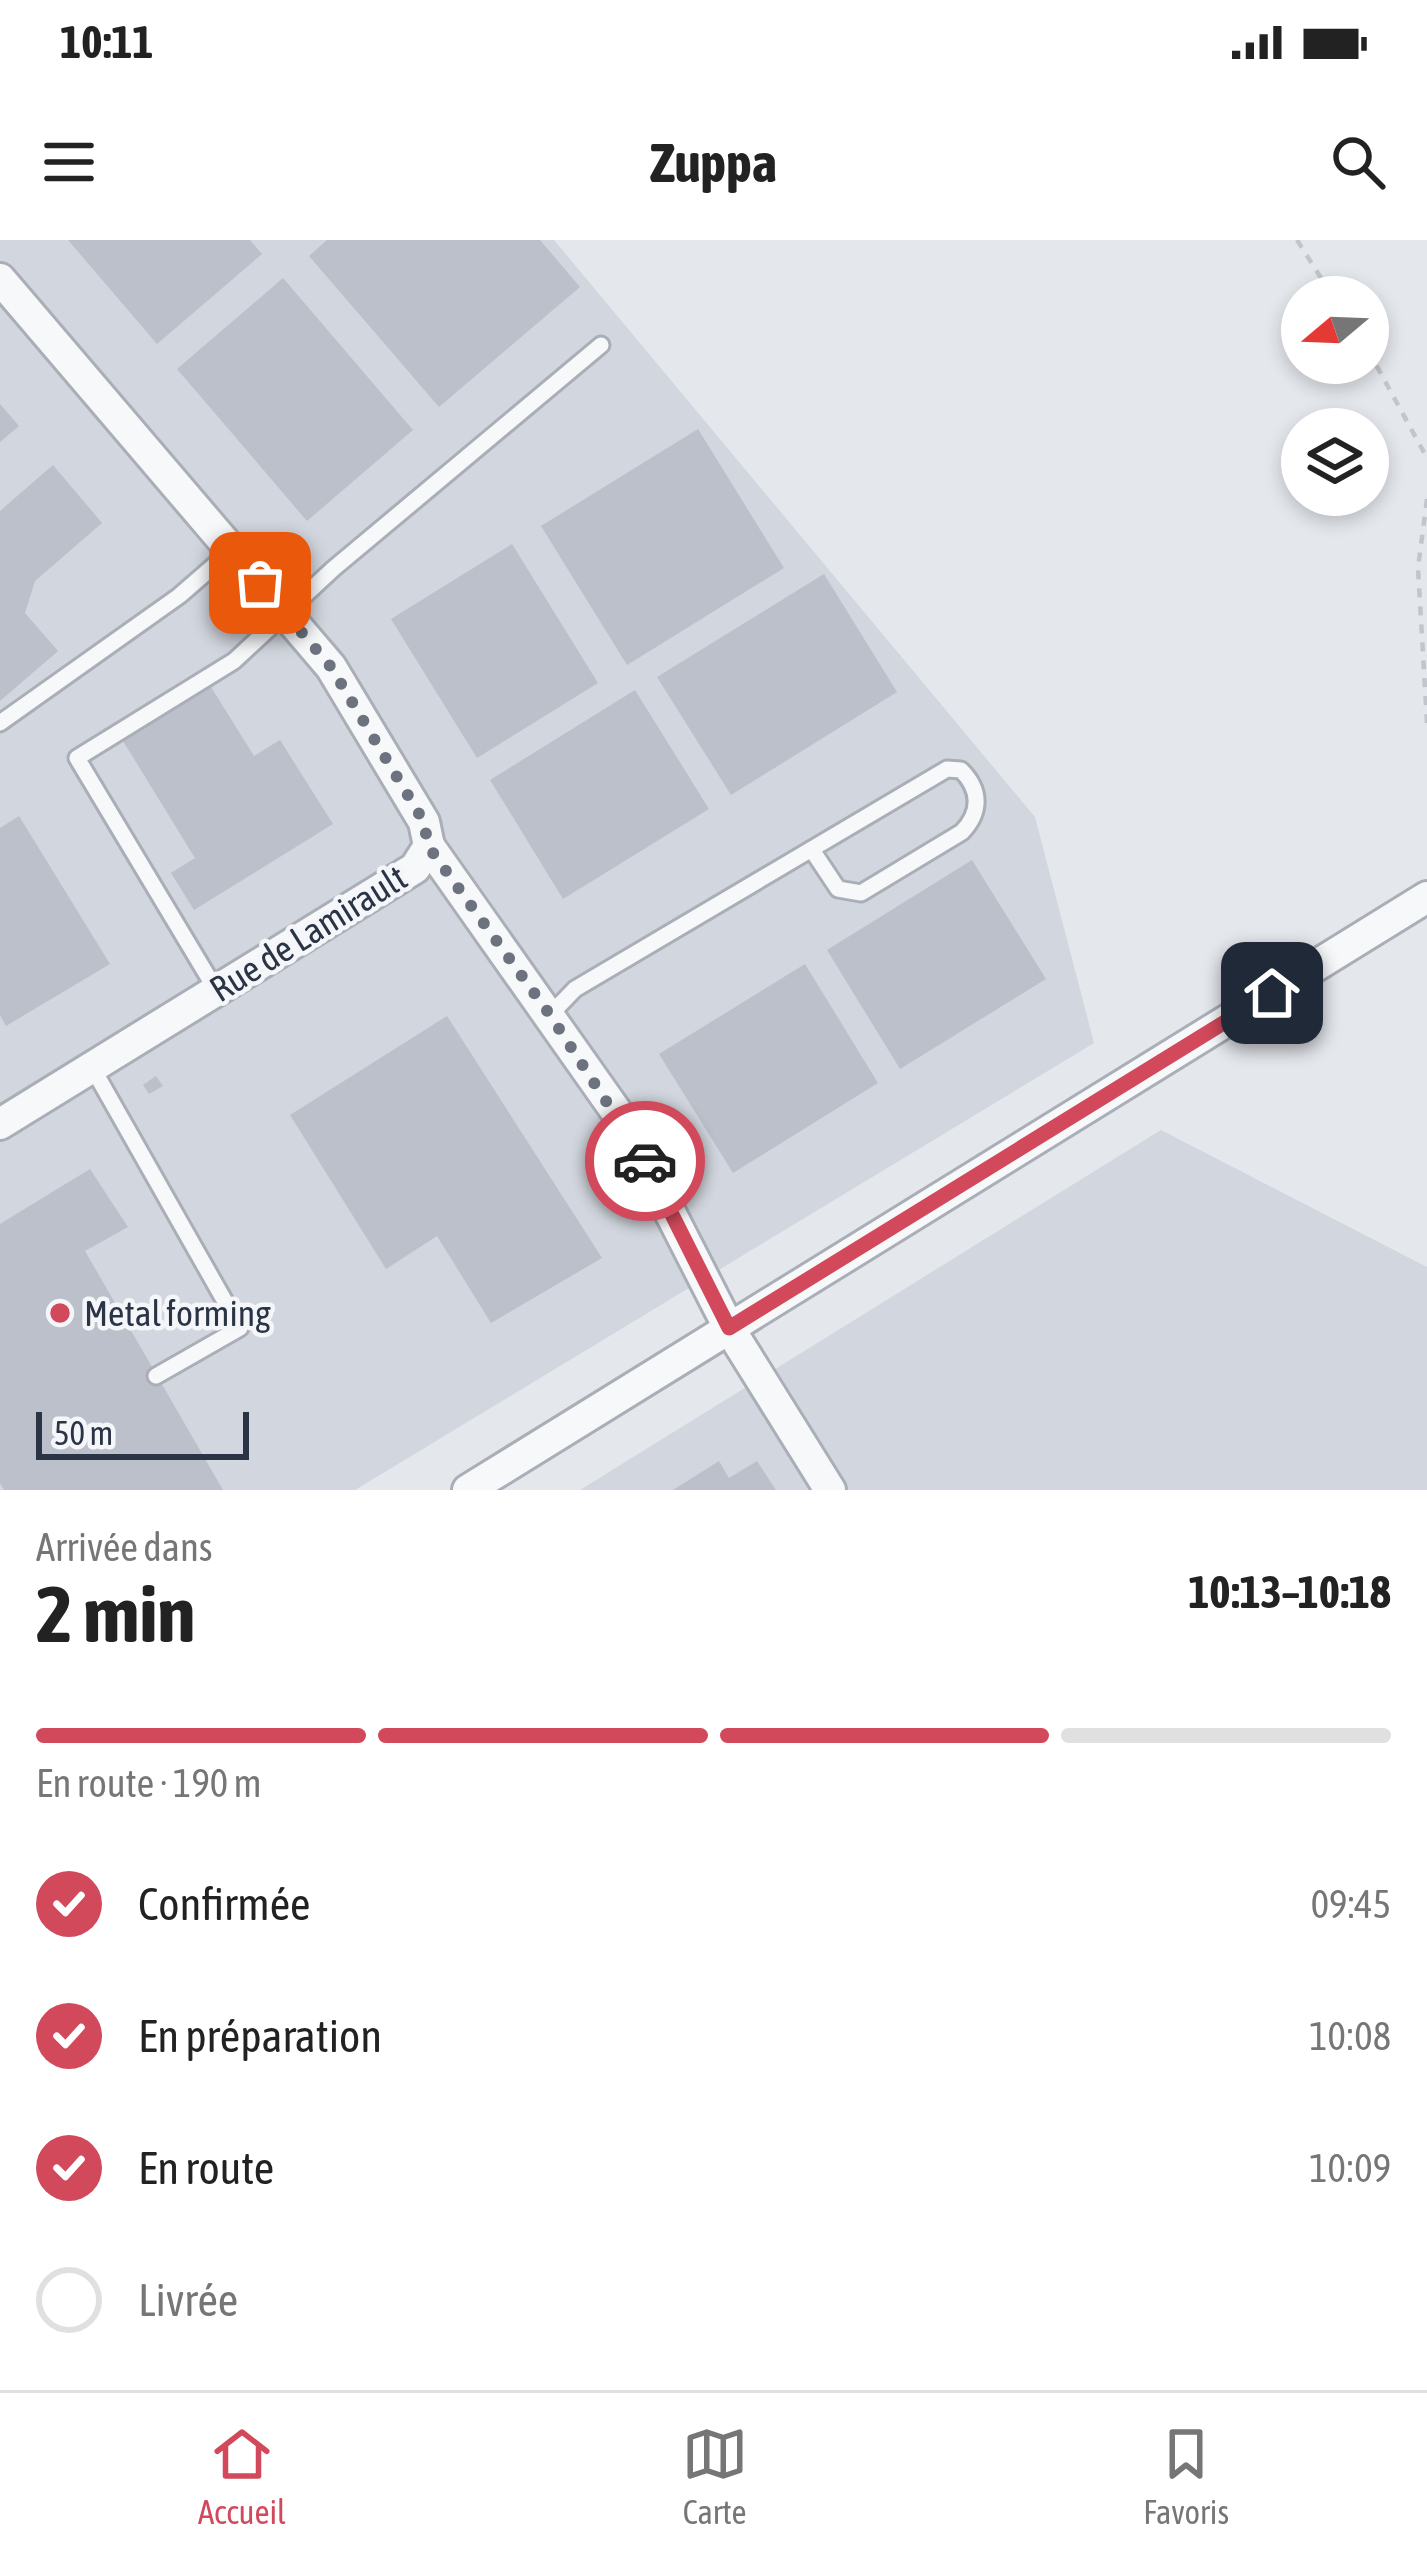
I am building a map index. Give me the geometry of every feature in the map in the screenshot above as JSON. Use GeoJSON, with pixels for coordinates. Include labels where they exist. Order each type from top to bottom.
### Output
{"type":"FeatureCollection","features":[{"type":"Feature","properties":{"kind":"street","name":"Rue de Lamirault"},"geometry":{"type":"LineString","coordinates":[[0,279],[331,667],[424,822],[428,846],[415,868],[0,1124]]}},
{"type":"Feature","properties":{"kind":"street"},"geometry":{"type":"LineString","coordinates":[[428,846],[625,1124],[729,1328],[830,1490]]}},
{"type":"Feature","properties":{"kind":"street"},"geometry":{"type":"LineString","coordinates":[[468,1490],[1427,897]]}},
{"type":"Feature","properties":{"kind":"lane"},"geometry":{"type":"LineString","coordinates":[[216,991],[77,758],[234,661],[333,568],[601,345]]}},
{"type":"Feature","properties":{"kind":"lane"},"geometry":{"type":"LineString","coordinates":[[0,723],[179,596],[232,550]]}},
{"type":"Feature","properties":{"kind":"lane"},"geometry":{"type":"LineString","coordinates":[[550,1015],[575,989],[947,769],[961,770],[977,796],[975,818],[962,832],[861,893],[838,889],[812,850]]}},
{"type":"Feature","properties":{"kind":"lane"},"geometry":{"type":"LineString","coordinates":[[92,1067],[240,1328],[156,1376]]}},
{"type":"Feature","properties":{"kind":"path"},"geometry":{"type":"LineString","coordinates":[[1298,240],[1321,276]]}},
{"type":"Feature","properties":{"kind":"path"},"geometry":{"type":"LineString","coordinates":[[1387,384],[1427,458]]}},
{"type":"Feature","properties":{"kind":"path"},"geometry":{"type":"LineString","coordinates":[[1427,500],[1418,568],[1427,722]]}},
{"type":"Feature","properties":{"kind":"shaded area"},"geometry":{"type":"Polygon","coordinates":[[[0,240],[554,240],[1035,817],[1094,1043],[355,1490],[0,1490],[0,240]]]}},
{"type":"Feature","properties":{"kind":"shaded area"},"geometry":{"type":"Polygon","coordinates":[[[1161,1130],[1427,1267],[1427,1490],[580,1490],[1161,1130]]]}},
{"type":"Feature","properties":{"kind":"building"},"geometry":{"type":"Polygon","coordinates":[[[68,240],[250,240],[262,254],[157,344],[68,240]]]}},
{"type":"Feature","properties":{"kind":"building"},"geometry":{"type":"Polygon","coordinates":[[[327,240],[540,240],[580,287],[439,407],[309,256],[327,240]]]}},
{"type":"Feature","properties":{"kind":"building"},"geometry":{"type":"Polygon","coordinates":[[[283,278],[413,430],[307,521],[177,369],[283,278]]]}},
{"type":"Feature","properties":{"kind":"building"},"geometry":{"type":"Polygon","coordinates":[[[0,404],[19,426],[0,442],[0,404]]]}},
{"type":"Feature","properties":{"kind":"building"},"geometry":{"type":"Polygon","coordinates":[[[698,429],[784,568],[627,665],[541,526],[698,429]]]}},
{"type":"Feature","properties":{"kind":"building"},"geometry":{"type":"Polygon","coordinates":[[[53,465],[102,523],[35,581],[25,613],[58,651],[0,701],[0,511],[53,465]]]}},
{"type":"Feature","properties":{"kind":"building"},"geometry":{"type":"Polygon","coordinates":[[[512,544],[598,683],[477,758],[391,619],[512,544]]]}},
{"type":"Feature","properties":{"kind":"building"},"geometry":{"type":"Polygon","coordinates":[[[824,574],[897,692],[731,795],[657,677],[824,574]]]}},
{"type":"Feature","properties":{"kind":"building"},"geometry":{"type":"Polygon","coordinates":[[[211,687],[254,756],[280,740],[333,824],[194,910],[171,873],[195,858],[123,741],[211,687]]]}},
{"type":"Feature","properties":{"kind":"building"},"geometry":{"type":"Polygon","coordinates":[[[635,690],[709,809],[563,899],[490,780],[635,690]]]}},
{"type":"Feature","properties":{"kind":"building"},"geometry":{"type":"Polygon","coordinates":[[[19,816],[110,964],[6,1026],[0,1015],[0,828],[19,816]]]}},
{"type":"Feature","properties":{"kind":"building"},"geometry":{"type":"Polygon","coordinates":[[[972,860],[1046,979],[900,1069],[827,950],[972,860]]]}},
{"type":"Feature","properties":{"kind":"building"},"geometry":{"type":"Polygon","coordinates":[[[805,964],[878,1083],[733,1173],[659,1054],[805,964]]]}},
{"type":"Feature","properties":{"kind":"building"},"geometry":{"type":"Polygon","coordinates":[[[447,1016],[602,1258],[491,1323],[437,1236],[386,1269],[290,1115],[447,1016]]]}},
{"type":"Feature","properties":{"kind":"building"},"geometry":{"type":"Polygon","coordinates":[[[156,1076],[163,1086],[149,1094],[143,1085],[156,1076]]]}},
{"type":"Feature","properties":{"kind":"building","name":"Metal forming"},"geometry":{"type":"Polygon","coordinates":[[[90,1169],[128,1227],[85,1251],[223,1490],[4,1490],[0,1483],[0,1224],[90,1169]]]}},
{"type":"Feature","properties":{"kind":"building"},"geometry":{"type":"Polygon","coordinates":[[[719,1461],[729,1478],[757,1461],[776,1490],[673,1490],[719,1461]]]}},
{"type":"Feature","properties":{"kind":"way so far"},"geometry":{"type":"LineString","coordinates":[[260,583],[331,667],[424,822],[428,846],[550,1015],[645,1161]]}},
{"type":"Feature","properties":{"kind":"place","name":"Metal forming"},"geometry":{"type":"Point","coordinates":[60,1313]}},
{"type":"Feature","properties":{"kind":"route"},"geometry":{"type":"LineString","coordinates":[[645,1161],[729,1328],[1272,993]]}}]}
